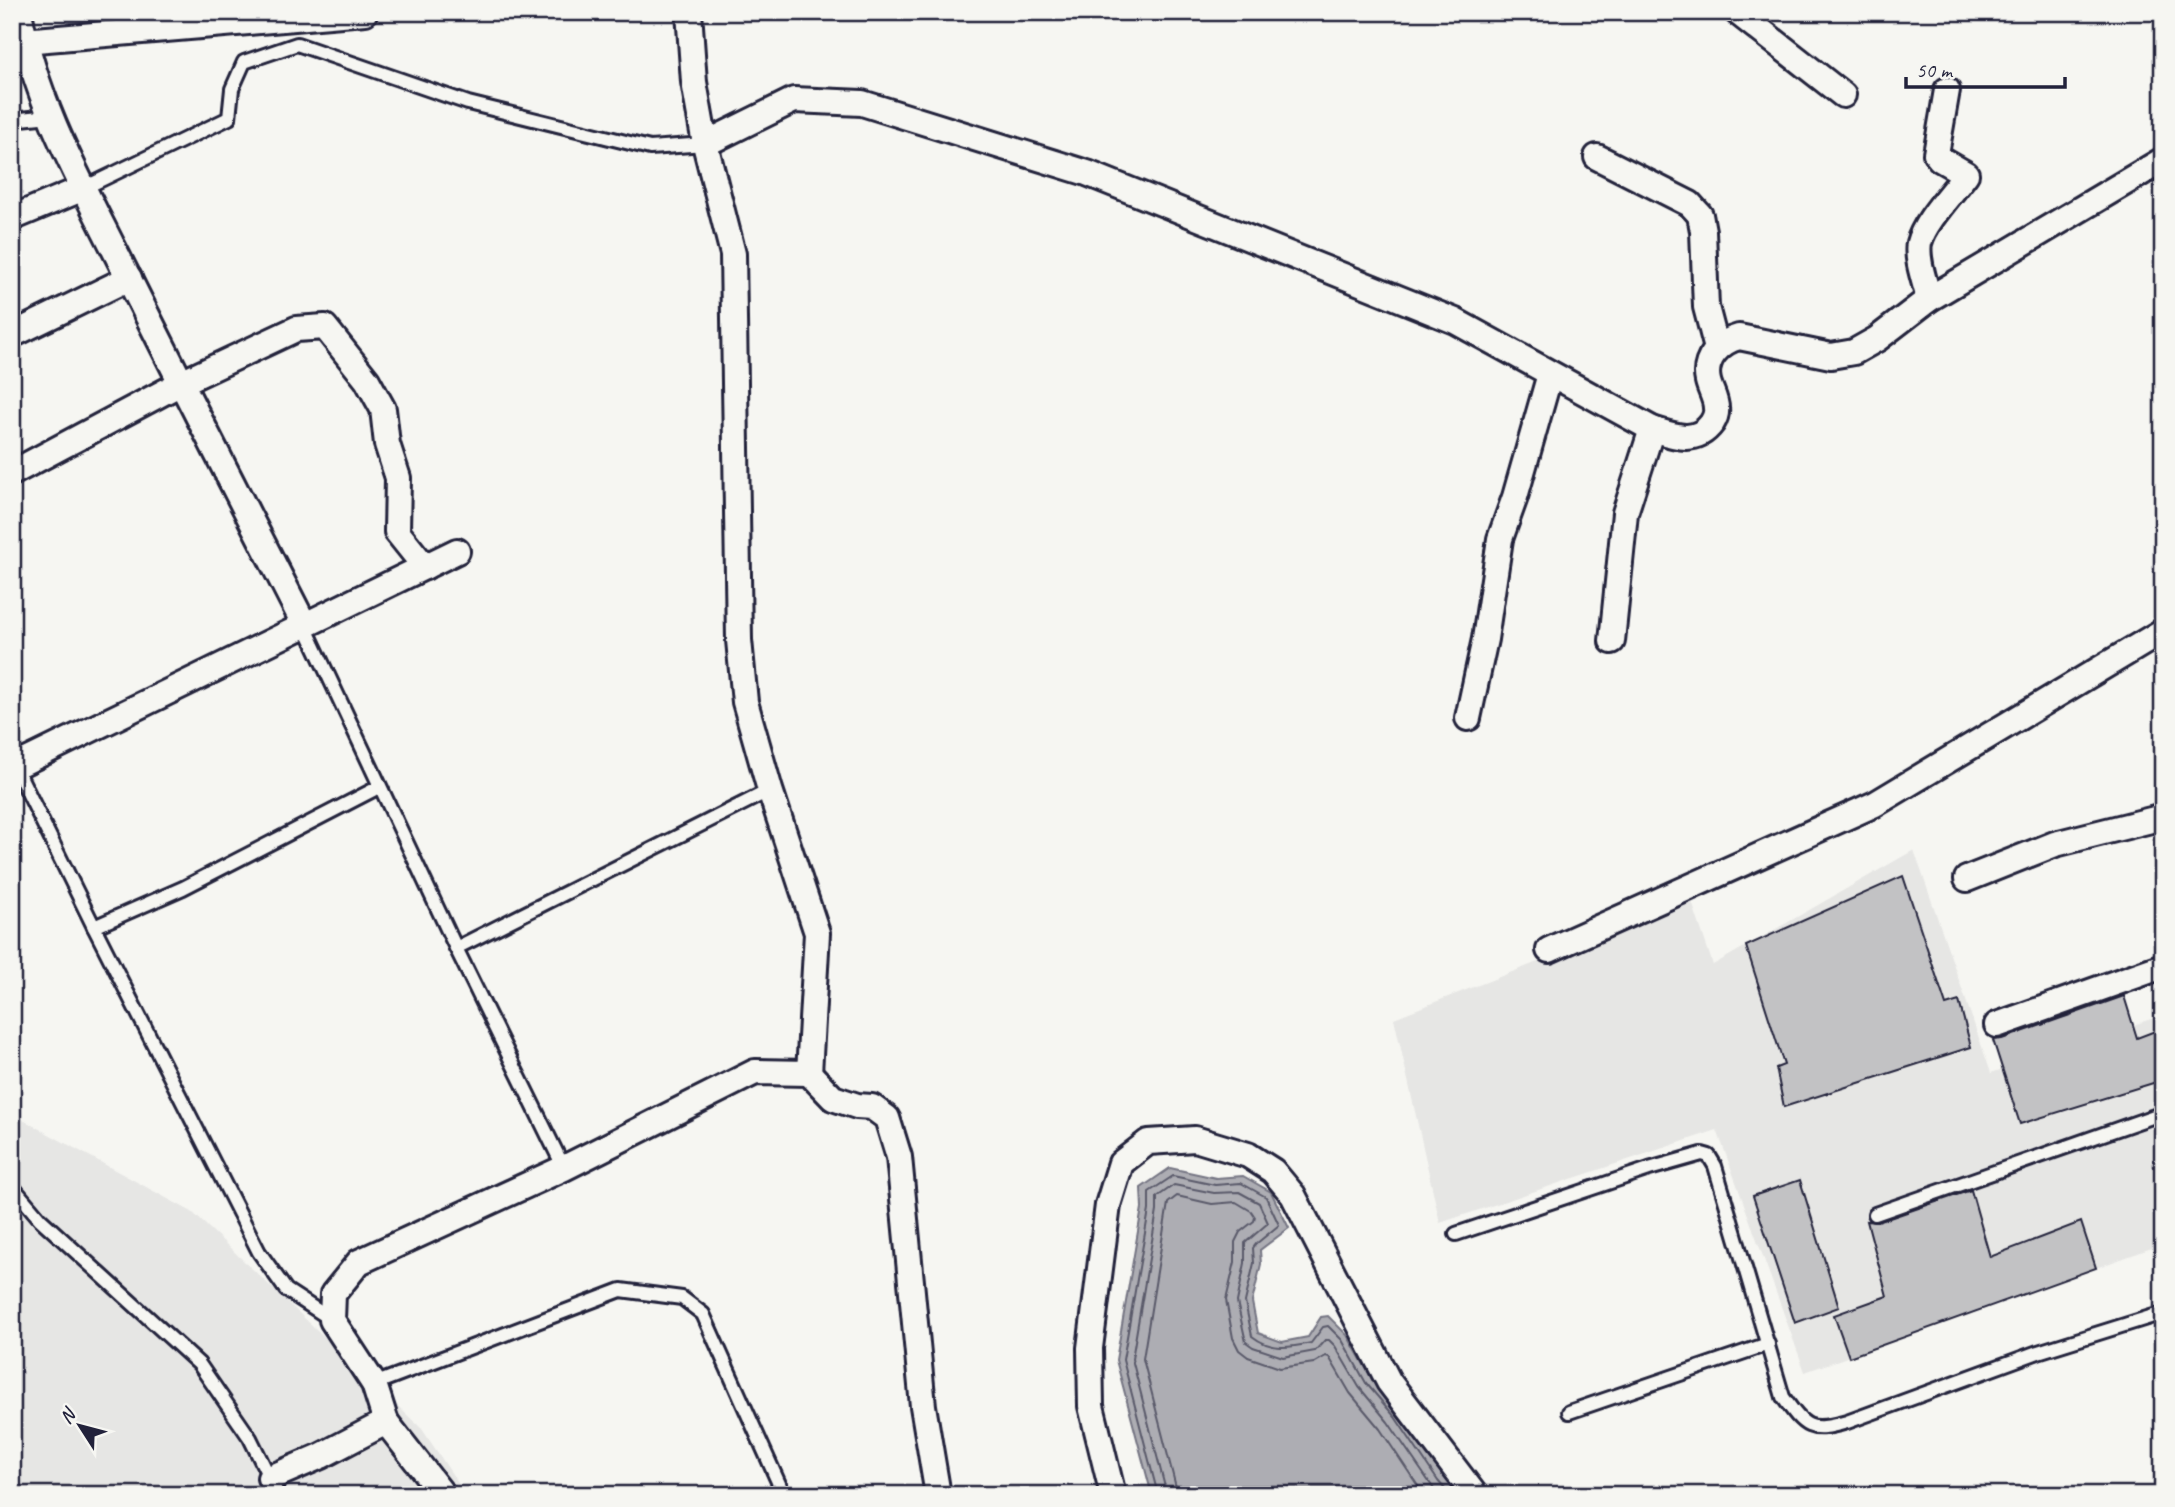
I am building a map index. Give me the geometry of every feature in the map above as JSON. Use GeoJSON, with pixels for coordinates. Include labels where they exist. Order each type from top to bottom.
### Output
{"type":"FeatureCollection","features":[{"type":"Feature","properties":{"kind":"street"},"geometry":{"type":"LineString","coordinates":[[19,12],[18,41],[49,116],[305,626]]}},
{"type":"Feature","properties":{"kind":"street"},"geometry":{"type":"LineString","coordinates":[[18,41],[365,12]]}},
{"type":"Feature","properties":{"kind":"street"},"geometry":{"type":"LineString","coordinates":[[689,12],[694,82],[705,144],[733,254],[739,640],[745,702],[770,790],[817,933],[809,1073]]}},
{"type":"Feature","properties":{"kind":"street"},"geometry":{"type":"LineString","coordinates":[[1737,12],[1843,94]]}},
{"type":"Feature","properties":{"kind":"street"},"geometry":{"type":"LineString","coordinates":[[1929,299],[1919,253],[1920,241],[1928,224],[1966,174],[1936,154],[1947,90]]}},
{"type":"Feature","properties":{"kind":"street"},"geometry":{"type":"LineString","coordinates":[[705,144],[794,100],[862,103],[1087,173],[1455,321],[1652,429],[1687,438],[1707,430],[1715,418],[1717,407],[1707,379],[1707,370],[1717,349],[1727,340],[1739,337],[1831,356],[1854,352],[1877,340],[1929,299],[2163,160]]}},
{"type":"Feature","properties":{"kind":"street"},"geometry":{"type":"LineString","coordinates":[[1597,157],[1690,204],[1700,215],[1706,307],[1717,349]]}},
{"type":"Feature","properties":{"kind":"street"},"geometry":{"type":"LineString","coordinates":[[12,218],[84,188]]}},
{"type":"Feature","properties":{"kind":"street"},"geometry":{"type":"LineString","coordinates":[[12,335],[129,278]]}},
{"type":"Feature","properties":{"kind":"street"},"geometry":{"type":"LineString","coordinates":[[12,473],[181,383],[296,329],[325,327],[367,380],[383,409],[387,444],[398,478],[397,532],[425,568]]}},
{"type":"Feature","properties":{"kind":"street"},"geometry":{"type":"LineString","coordinates":[[1468,718],[1485,639],[1500,539],[1515,497],[1550,374]]}},
{"type":"Feature","properties":{"kind":"street"},"geometry":{"type":"LineString","coordinates":[[1612,642],[1625,513],[1652,429]]}},
{"type":"Feature","properties":{"kind":"street"},"geometry":{"type":"LineString","coordinates":[[13,765],[457,551]]}},
{"type":"Feature","properties":{"kind":"street"},"geometry":{"type":"LineString","coordinates":[[1549,950],[1875,804],[2163,631]]}},
{"type":"Feature","properties":{"kind":"street"},"geometry":{"type":"LineString","coordinates":[[1967,879],[2054,844],[2163,817]]}},
{"type":"Feature","properties":{"kind":"street"},"geometry":{"type":"LineString","coordinates":[[1997,1025],[2163,966]]}},
{"type":"Feature","properties":{"kind":"street"},"geometry":{"type":"LineString","coordinates":[[443,1495],[386,1422],[374,1384],[332,1320],[333,1294],[359,1262],[564,1168],[755,1072],[809,1073],[833,1098],[857,1106],[872,1107],[887,1118],[898,1157],[923,1406],[938,1495]]}},
{"type":"Feature","properties":{"kind":"street"},"geometry":{"type":"LineString","coordinates":[[1113,1495],[1091,1406],[1090,1360],[1108,1205],[1121,1164],[1148,1142],[1195,1139],[1248,1155],[1273,1171],[1293,1195],[1388,1382],[1475,1495]]}},
{"type":"Feature","properties":{"kind":"street"},"geometry":{"type":"LineString","coordinates":[[274,1486],[321,1456],[386,1422]]}},
{"type":"Feature","properties":{"kind":"lane"},"geometry":{"type":"LineString","coordinates":[[84,188],[229,118],[232,89],[244,62],[297,44],[468,103],[507,113],[650,148],[705,144]]}},
{"type":"Feature","properties":{"kind":"lane"},"geometry":{"type":"LineString","coordinates":[[12,120],[49,116]]}},
{"type":"Feature","properties":{"kind":"lane"},"geometry":{"type":"LineString","coordinates":[[305,626],[379,787],[564,1168]]}},
{"type":"Feature","properties":{"kind":"lane"},"geometry":{"type":"LineString","coordinates":[[13,765],[259,1252],[286,1290],[332,1320]]}},
{"type":"Feature","properties":{"kind":"lane"},"geometry":{"type":"LineString","coordinates":[[94,927],[183,888],[379,787]]}},
{"type":"Feature","properties":{"kind":"lane"},"geometry":{"type":"LineString","coordinates":[[456,948],[770,790]]}},
{"type":"Feature","properties":{"kind":"lane"},"geometry":{"type":"LineString","coordinates":[[1875,1214],[2163,1113]]}},
{"type":"Feature","properties":{"kind":"lane"},"geometry":{"type":"LineString","coordinates":[[1456,1234],[1649,1169],[1702,1154],[1709,1156],[1715,1166],[1783,1397],[1802,1422],[1824,1429],[2038,1352],[2163,1313]]}},
{"type":"Feature","properties":{"kind":"lane"},"geometry":{"type":"LineString","coordinates":[[12,1186],[40,1219],[199,1364],[250,1438],[274,1486]]}},
{"type":"Feature","properties":{"kind":"lane"},"geometry":{"type":"LineString","coordinates":[[374,1384],[621,1290],[682,1298],[703,1314],[784,1495]]}},
{"type":"Feature","properties":{"kind":"lane"},"geometry":{"type":"LineString","coordinates":[[1569,1412],[1768,1344]]}},
{"type":"Feature","properties":{"kind":"shaded area"},"geometry":{"type":"Polygon","coordinates":[[[1914,850],[1991,1073],[2163,1015],[2163,1244],[1805,1372],[1717,1130],[1440,1223],[1394,1018],[1692,902],[1713,965],[1914,850]]]}},
{"type":"Feature","properties":{"kind":"shaded area"},"geometry":{"type":"Polygon","coordinates":[[[12,1114],[192,1212],[422,1429],[466,1495],[12,1495],[12,1114]]]}},
{"type":"Feature","properties":{"kind":"water"},"geometry":{"type":"Polygon","coordinates":[[[1170,1168],[1216,1178],[1243,1176],[1271,1192],[1289,1228],[1260,1250],[1261,1264],[1252,1302],[1258,1333],[1282,1342],[1308,1337],[1321,1317],[1328,1316],[1347,1335],[1372,1379],[1401,1413],[1459,1495],[1152,1495],[1116,1360],[1142,1208],[1141,1188],[1170,1168]]]}},
{"type":"Feature","properties":{"kind":"building"},"geometry":{"type":"Polygon","coordinates":[[[1903,876],[1946,1005],[1959,1001],[1971,1047],[1784,1107],[1776,1068],[1784,1065],[1746,946],[1903,876]]]}},
{"type":"Feature","properties":{"kind":"building"},"geometry":{"type":"Polygon","coordinates":[[[2124,996],[2137,1038],[2163,1028],[2163,1080],[2020,1124],[1993,1040],[2124,996]]]}},
{"type":"Feature","properties":{"kind":"building"},"geometry":{"type":"Polygon","coordinates":[[[1800,1180],[1839,1307],[1795,1323],[1753,1196],[1800,1180]]]}},
{"type":"Feature","properties":{"kind":"building"},"geometry":{"type":"Polygon","coordinates":[[[1971,1190],[1990,1257],[2081,1222],[2096,1268],[1849,1357],[1834,1315],[1887,1296],[1867,1221],[1878,1222],[1971,1190]]]}}]}
